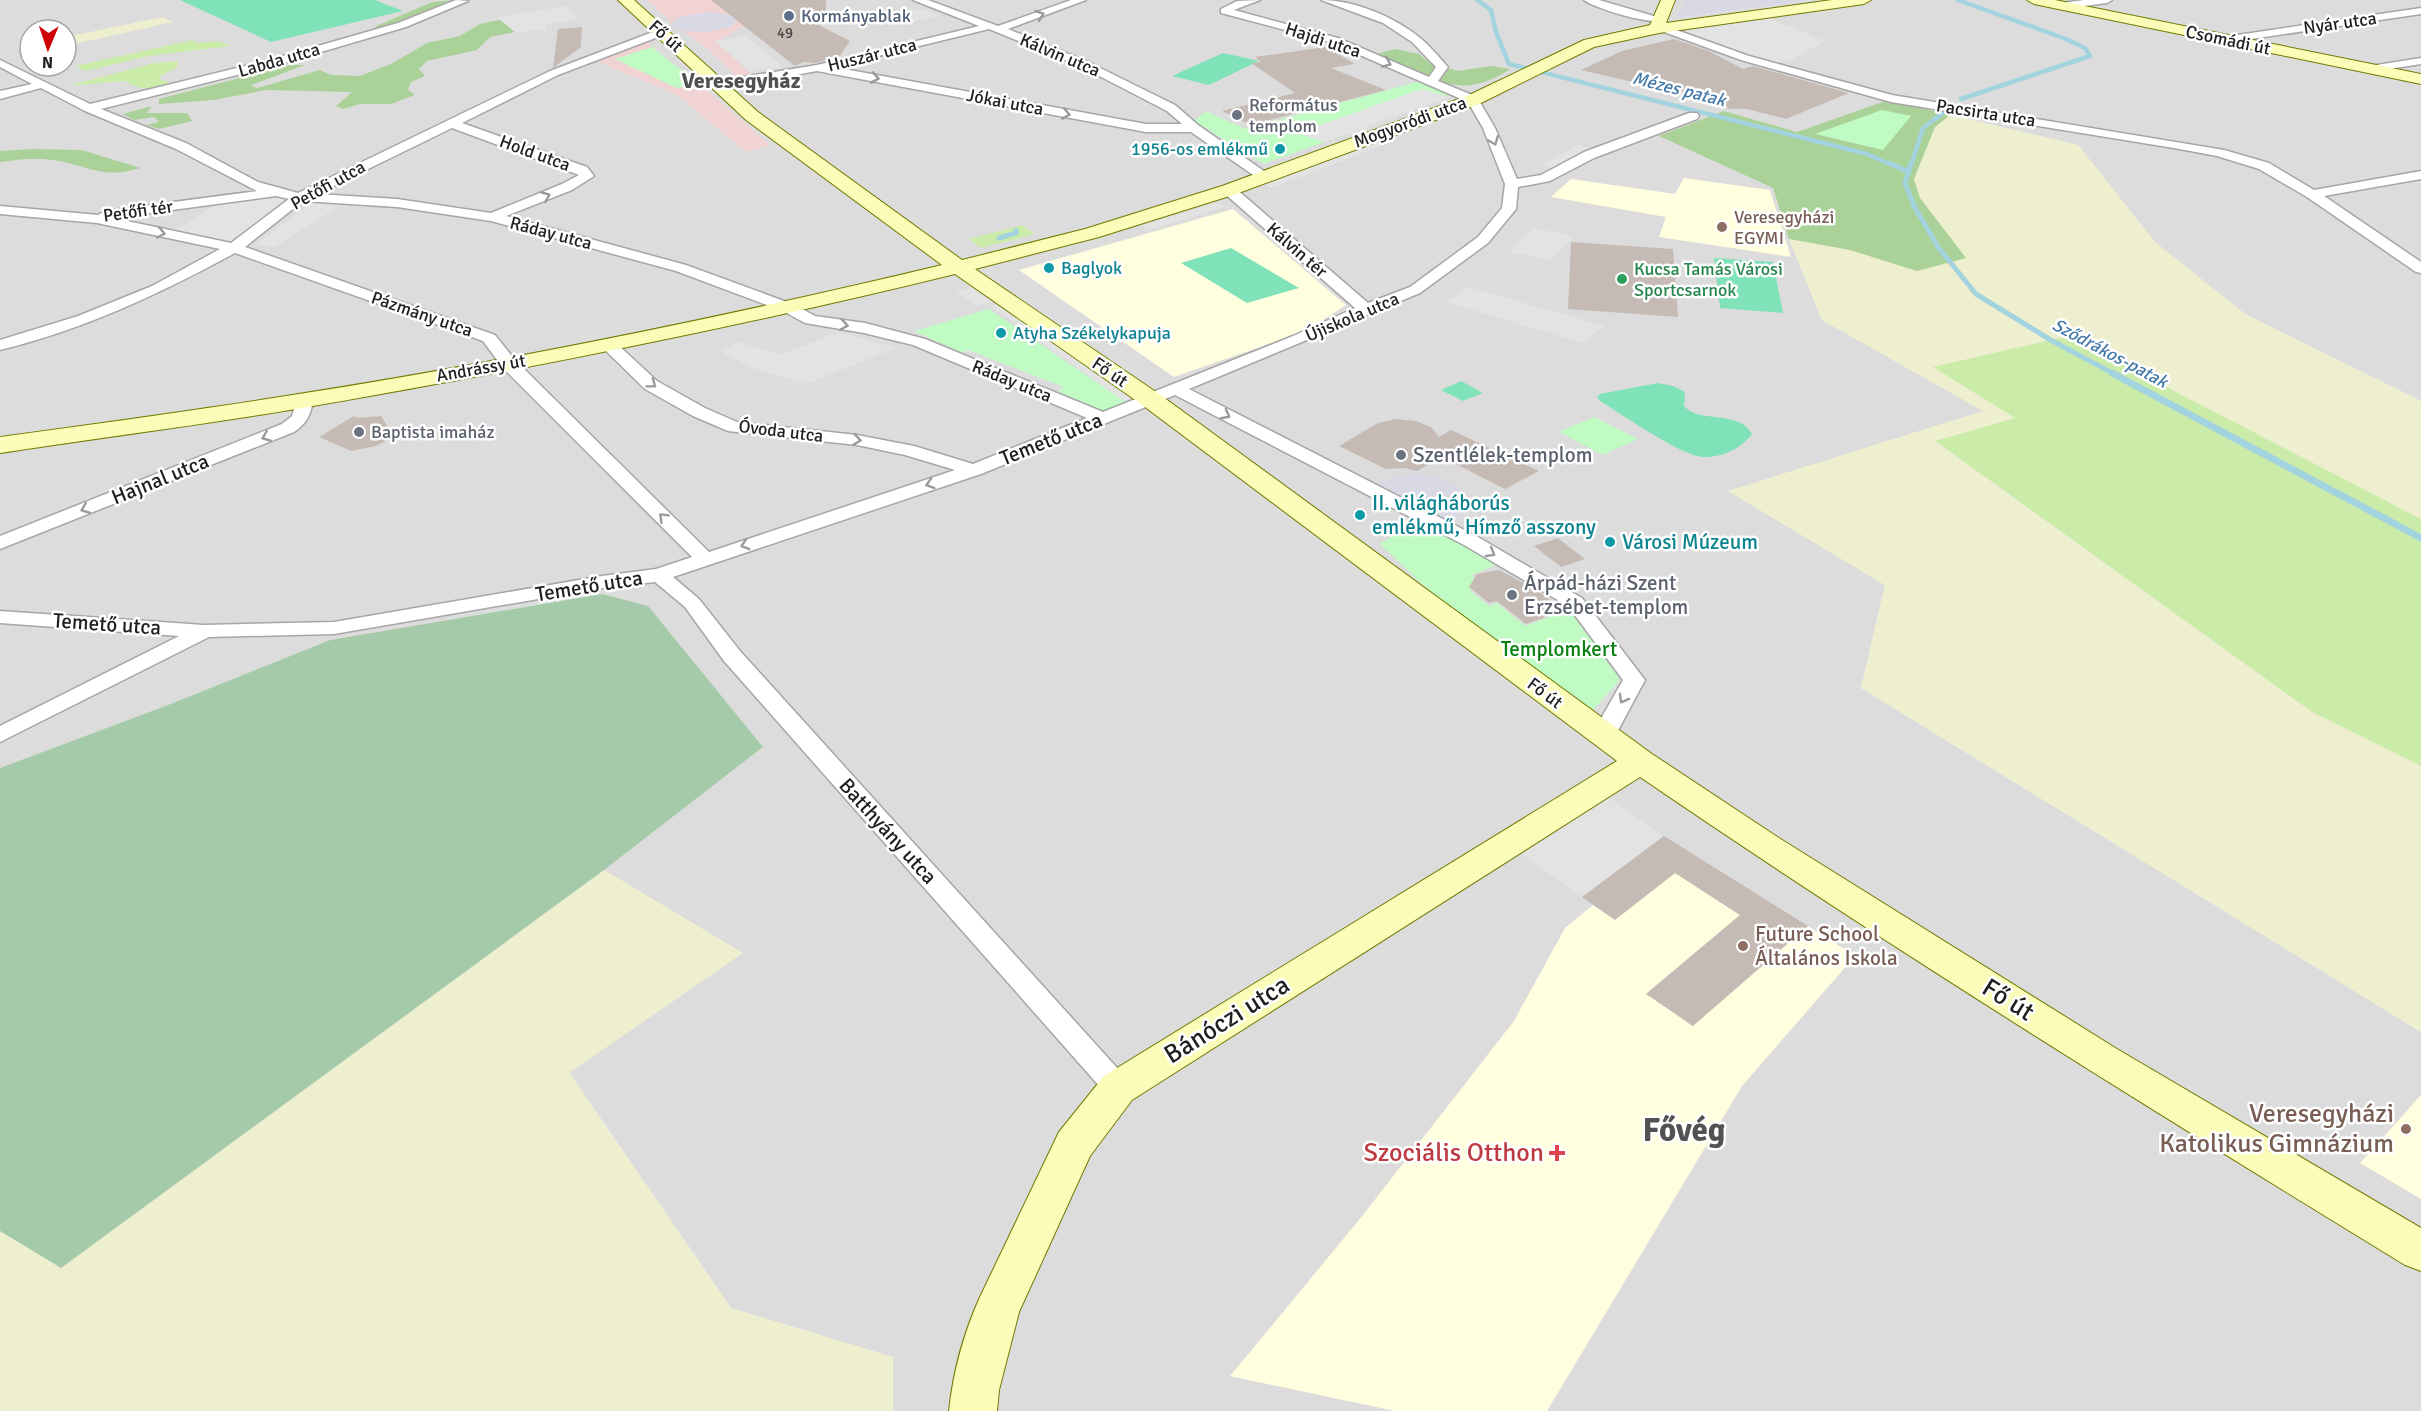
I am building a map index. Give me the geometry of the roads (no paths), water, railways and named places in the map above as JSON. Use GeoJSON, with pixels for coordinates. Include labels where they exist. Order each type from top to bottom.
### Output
{"type":"FeatureCollection","features":[{"type":"Feature","properties":{"kind":"main road","name":"Fő út"},"geometry":{"type":"LineString","coordinates":[[625,0],[752,116],[958,267],[1162,393],[1603,736],[1640,762],[1767,847],[2103,1060],[2421,1251]]}},
{"type":"Feature","properties":{"kind":"main road"},"geometry":{"type":"LineString","coordinates":[[1658,24],[1668,0]]}},
{"type":"Feature","properties":{"kind":"main road","name":"Mogyoródi utca"},"geometry":{"type":"LineString","coordinates":[[958,267],[1092,233],[1229,190],[1473,100],[1589,43],[1658,24],[1864,0]]}},
{"type":"Feature","properties":{"kind":"main road","name":"Csomádi út"},"geometry":{"type":"LineString","coordinates":[[2034,0],[2421,79]]}},
{"type":"Feature","properties":{"kind":"main road","name":"Andrássy út"},"geometry":{"type":"LineString","coordinates":[[0,445],[303,400],[509,364],[789,308],[958,267]]}},
{"type":"Feature","properties":{"kind":"main road","name":"Bánóczi utca"},"geometry":{"type":"LineString","coordinates":[[973,1411],[975,1390],[996,1312],[1074,1145],[1118,1088],[1640,762]]}},
{"type":"Feature","properties":{"kind":"street","name":"Labda utca"},"geometry":{"type":"LineString","coordinates":[[88,108],[252,69],[366,36],[436,13],[462,0]]}},
{"type":"Feature","properties":{"kind":"street","name":"Kálvin utca"},"geometry":{"type":"LineString","coordinates":[[918,0],[994,27],[1084,64],[1171,108],[1194,128]]}},
{"type":"Feature","properties":{"kind":"street","name":"Huszár utca"},"geometry":{"type":"LineString","coordinates":[[718,85],[817,68],[994,27],[1081,0]]}},
{"type":"Feature","properties":{"kind":"street"},"geometry":{"type":"LineString","coordinates":[[1223,0],[1237,4],[1255,0]]}},
{"type":"Feature","properties":{"kind":"street","name":"Hajdi utca"},"geometry":{"type":"LineString","coordinates":[[1326,0],[1387,21],[1416,40],[1442,67],[1431,82]]}},
{"type":"Feature","properties":{"kind":"street","name":"Pacsirta utca"},"geometry":{"type":"LineString","coordinates":[[1589,0],[1638,15],[1745,58],[1891,98],[2219,153],[2264,166],[2312,194],[2421,269]]}},
{"type":"Feature","properties":{"kind":"street"},"geometry":{"type":"LineString","coordinates":[[2062,6],[2107,0]]}},
{"type":"Feature","properties":{"kind":"street","name":"Hajdi utca"},"geometry":{"type":"LineString","coordinates":[[1237,4],[1225,10],[1335,40],[1473,100]]}},
{"type":"Feature","properties":{"kind":"street","name":"Nyár utca"},"geometry":{"type":"LineString","coordinates":[[2224,40],[2421,11]]}},
{"type":"Feature","properties":{"kind":"street","name":"Petőfi utca"},"geometry":{"type":"LineString","coordinates":[[0,345],[84,319],[147,293],[234,248],[300,197],[554,73],[662,32]]}},
{"type":"Feature","properties":{"kind":"street"},"geometry":{"type":"LineString","coordinates":[[2370,69],[2421,61]]}},
{"type":"Feature","properties":{"kind":"street","name":"Ráday utca"},"geometry":{"type":"LineString","coordinates":[[0,63],[88,108],[182,146],[253,185],[300,197],[397,203],[492,217],[681,268],[789,308],[811,320],[864,328],[919,342],[1102,418]]}},
{"type":"Feature","properties":{"kind":"street","name":"Jókai utca"},"geometry":{"type":"LineString","coordinates":[[817,68],[1146,128],[1194,128]]}},
{"type":"Feature","properties":{"kind":"street"},"geometry":{"type":"LineString","coordinates":[[0,95],[40,85]]}},
{"type":"Feature","properties":{"kind":"street"},"geometry":{"type":"LineString","coordinates":[[1473,100],[1489,128],[1512,184],[1545,178],[1589,155],[1693,116]]}},
{"type":"Feature","properties":{"kind":"street","name":"Hold utca"},"geometry":{"type":"LineString","coordinates":[[450,123],[582,170],[587,176],[574,184],[492,217]]}},
{"type":"Feature","properties":{"kind":"street"},"geometry":{"type":"LineString","coordinates":[[1194,128],[1264,176]]}},
{"type":"Feature","properties":{"kind":"street"},"geometry":{"type":"LineString","coordinates":[[2312,194],[2421,175]]}},
{"type":"Feature","properties":{"kind":"street","name":"Újiskola utca"},"geometry":{"type":"LineString","coordinates":[[1162,393],[1415,290],[1483,240],[1509,209],[1512,184]]}},
{"type":"Feature","properties":{"kind":"street","name":"Kálvin tér"},"geometry":{"type":"LineString","coordinates":[[1229,190],[1366,309]]}},
{"type":"Feature","properties":{"kind":"street","name":"Petőfi tér"},"geometry":{"type":"LineString","coordinates":[[83,218],[275,192]]}},
{"type":"Feature","properties":{"kind":"street"},"geometry":{"type":"LineString","coordinates":[[0,210],[83,218]]}},
{"type":"Feature","properties":{"kind":"street","name":"Petőfi tér"},"geometry":{"type":"LineString","coordinates":[[83,218],[234,248]]}},
{"type":"Feature","properties":{"kind":"street","name":"Pázmány utca"},"geometry":{"type":"LineString","coordinates":[[234,248],[489,338],[509,364],[705,559]]}},
{"type":"Feature","properties":{"kind":"street","name":"Óvoda utca"},"geometry":{"type":"LineString","coordinates":[[609,345],[651,385],[699,412],[734,427],[857,440],[908,450],[974,470]]}},
{"type":"Feature","properties":{"kind":"street","name":"Temető utca"},"geometry":{"type":"LineString","coordinates":[[0,616],[204,631],[334,628],[602,582],[659,575],[974,470],[1162,393]]}},
{"type":"Feature","properties":{"kind":"street","name":"Fő út"},"geometry":{"type":"LineString","coordinates":[[1162,393],[1472,541],[1575,602],[1634,680],[1603,736]]}},
{"type":"Feature","properties":{"kind":"street","name":"Hajnal utca"},"geometry":{"type":"LineString","coordinates":[[0,543],[288,428],[298,422],[303,414],[303,400]]}},
{"type":"Feature","properties":{"kind":"street","name":"Batthyány utca"},"geometry":{"type":"LineString","coordinates":[[659,575],[692,603],[732,656],[1118,1088]]}},
{"type":"Feature","properties":{"kind":"street"},"geometry":{"type":"LineString","coordinates":[[0,735],[204,631]]}},
{"type":"Feature","properties":{"kind":"waterway","name":"Mézes patak"},"geometry":{"type":"LineString","coordinates":[[1477,0],[1491,10],[1496,32],[1509,64],[1867,154],[1892,165]]}},
{"type":"Feature","properties":{"kind":"waterway","name":"Sződrákos-patak"},"geometry":{"type":"LineString","coordinates":[[1958,0],[2066,39],[2085,48],[2090,56],[1961,99]]}},
{"type":"Feature","properties":{"kind":"waterway","name":"Sződrákos-patak"},"geometry":{"type":"LineString","coordinates":[[1911,165],[1923,128],[1943,113]]}},
{"type":"Feature","properties":{"kind":"waterway","name":"Mézes patak"},"geometry":{"type":"LineString","coordinates":[[1889,163],[1908,172]]}},
{"type":"Feature","properties":{"kind":"waterway","name":"Sződrákos-patak"},"geometry":{"type":"LineString","coordinates":[[1908,172],[1911,163]]}},
{"type":"Feature","properties":{"kind":"waterway","name":"Sződrákos-patak"},"geometry":{"type":"LineString","coordinates":[[1908,172],[1905,183],[1914,206],[1938,247],[1976,294],[2049,339],[2114,374]]}},
{"type":"Feature","properties":{"kind":"waterway"},"geometry":{"type":"LineString","coordinates":[[999,238],[1016,233],[1016,230]]}},
{"type":"Feature","properties":{"kind":"waterway","name":"Sződrákos-patak"},"geometry":{"type":"LineString","coordinates":[[2112,373],[2421,538]]}},
{"type":"Feature","properties":{"kind":"place","name":"Kormányablak"},"geometry":{"type":"Point","coordinates":[789,16]}},
{"type":"Feature","properties":{"kind":"place","name":"Református templom"},"geometry":{"type":"Point","coordinates":[1237,115]}},
{"type":"Feature","properties":{"kind":"place","name":"1956-os emlékmű"},"geometry":{"type":"Point","coordinates":[1280,149]}},
{"type":"Feature","properties":{"kind":"place","name":"Veresegyházi EGYMI"},"geometry":{"type":"Point","coordinates":[1722,227]}},
{"type":"Feature","properties":{"kind":"place","name":"Baglyok"},"geometry":{"type":"Point","coordinates":[1049,268]}},
{"type":"Feature","properties":{"kind":"place","name":"Kucsa Tamás Városi Sportcsarnok"},"geometry":{"type":"Point","coordinates":[1622,279]}},
{"type":"Feature","properties":{"kind":"place","name":"Atyha Székelykapuja"},"geometry":{"type":"Point","coordinates":[1001,333]}},
{"type":"Feature","properties":{"kind":"place","name":"Baptista imaház"},"geometry":{"type":"Point","coordinates":[359,432]}},
{"type":"Feature","properties":{"kind":"place","name":"Szentlélek-templom"},"geometry":{"type":"Point","coordinates":[1401,455]}},
{"type":"Feature","properties":{"kind":"place","name":"II. világháborús emlékmű, Hímző asszony"},"geometry":{"type":"Point","coordinates":[1360,515]}},
{"type":"Feature","properties":{"kind":"place","name":"Városi Múzeum"},"geometry":{"type":"Point","coordinates":[1610,542]}},
{"type":"Feature","properties":{"kind":"place","name":"Árpád-házi Szent Erzsébet-templom"},"geometry":{"type":"Point","coordinates":[1512,595]}},
{"type":"Feature","properties":{"kind":"place","name":"Future School Általános Iskola"},"geometry":{"type":"Point","coordinates":[1743,946]}},
{"type":"Feature","properties":{"kind":"place","name":"Veresegyházi Katolikus Gimnázium"},"geometry":{"type":"Point","coordinates":[2406,1129]}},
{"type":"Feature","properties":{"kind":"place","name":"Szociális Otthon"},"geometry":{"type":"Point","coordinates":[1557,1153]}},
{"type":"Feature","properties":{"kind":"district","name":"Veresegyház"},"geometry":{"type":"Point","coordinates":[741,80]}},
{"type":"Feature","properties":{"kind":"district","name":"Fővég"},"geometry":{"type":"Point","coordinates":[1684,1130]}},
{"type":"Feature","properties":{"kind":"park label","name":"Templomkert"},"geometry":{"type":"Point","coordinates":[1559,649]}}]}
